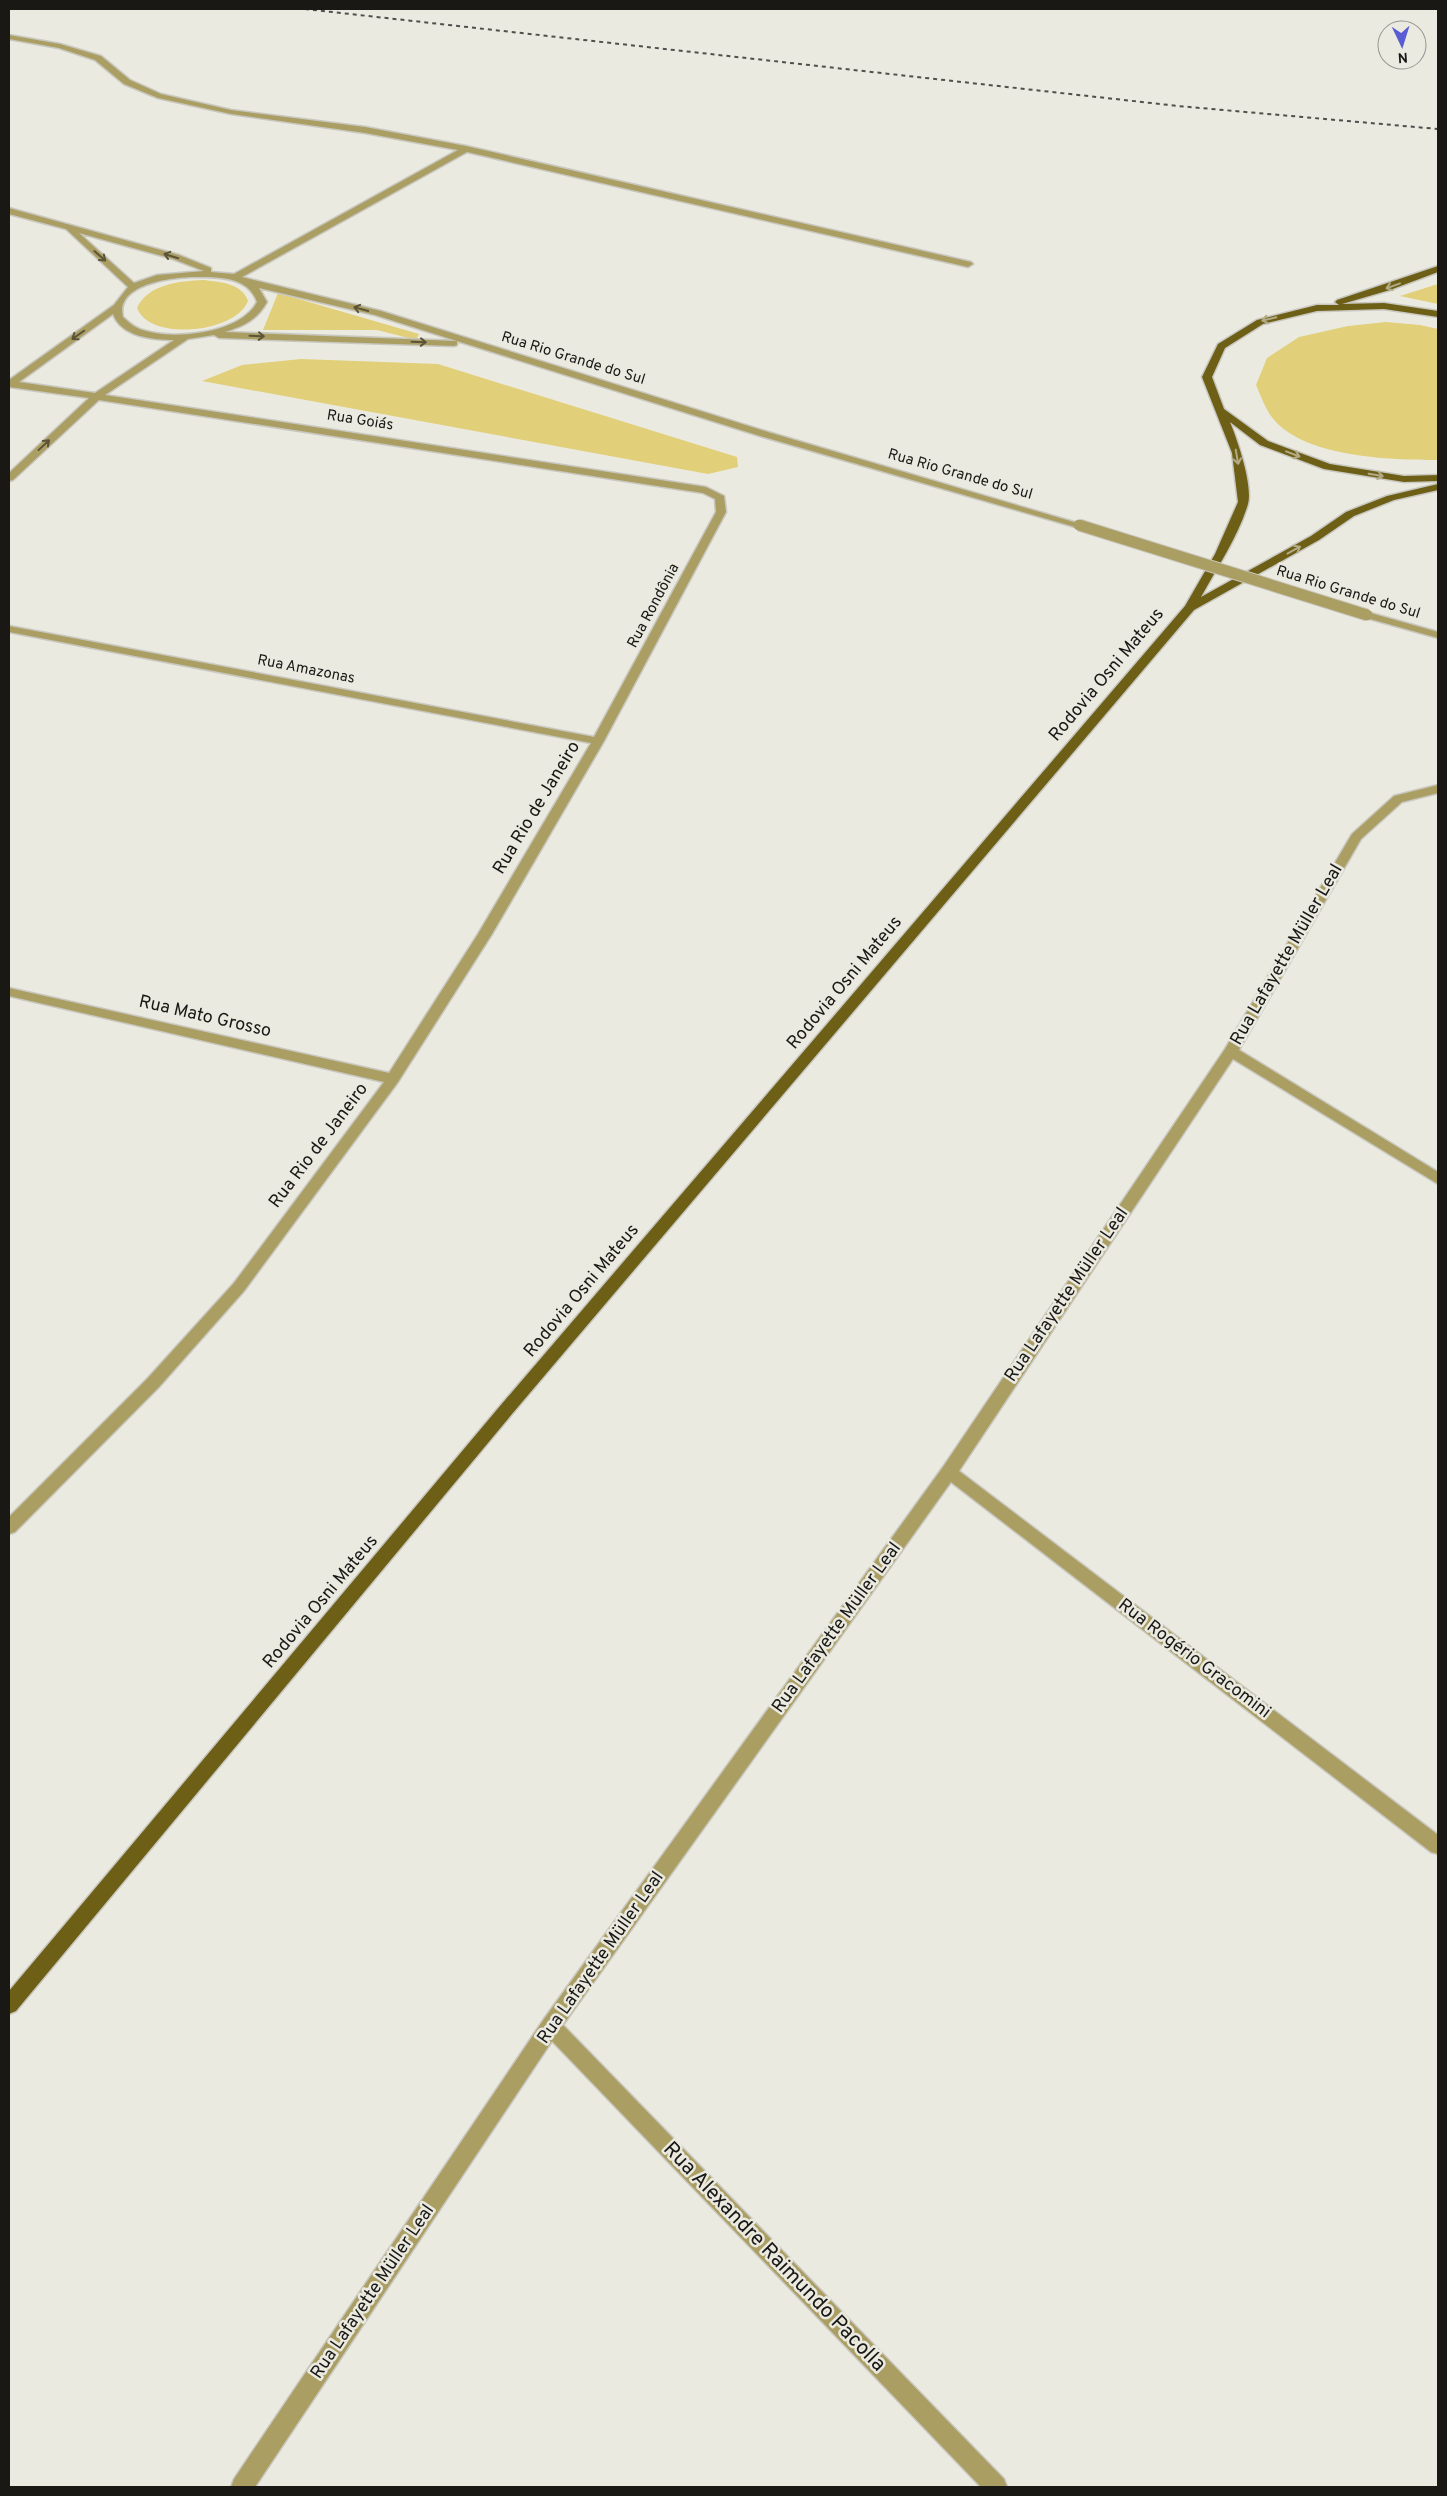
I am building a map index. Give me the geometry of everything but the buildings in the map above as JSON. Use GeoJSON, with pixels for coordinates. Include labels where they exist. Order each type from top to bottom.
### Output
{"type":"FeatureCollection","features":[{"type":"Feature","properties":{"kind":"main road"},"geometry":{"type":"LineString","coordinates":[[1317,308],[1387,288],[1438,269]]}},
{"type":"Feature","properties":{"kind":"main road"},"geometry":{"type":"LineString","coordinates":[[1317,308],[1384,306],[1438,314]]}},
{"type":"Feature","properties":{"kind":"main road","name":"Rodovia Osni Mateus"},"geometry":{"type":"LineString","coordinates":[[9,2005],[506,1410],[1190,607],[1220,554],[1242,502],[1237,453],[1207,377],[1221,346],[1260,322],[1317,308]]}},
{"type":"Feature","properties":{"kind":"main road"},"geometry":{"type":"LineString","coordinates":[[1222,411],[1264,443],[1328,467],[1404,479],[1438,478]]}},
{"type":"Feature","properties":{"kind":"main road","name":"Rodovia Osni Mateus"},"geometry":{"type":"LineString","coordinates":[[1190,607],[1315,538],[1350,514],[1391,498],[1438,487]]}},
{"type":"Feature","properties":{"kind":"street"},"geometry":{"type":"LineString","coordinates":[[9,37],[60,46],[98,58],[127,82],[158,96],[231,112],[365,130],[466,148],[968,264]]}},
{"type":"Feature","properties":{"kind":"street"},"geometry":{"type":"LineString","coordinates":[[235,277],[466,148]]}},
{"type":"Feature","properties":{"kind":"street"},"geometry":{"type":"LineString","coordinates":[[9,211],[176,257],[216,274]]}},
{"type":"Feature","properties":{"kind":"street"},"geometry":{"type":"LineString","coordinates":[[65,226],[134,288]]}},
{"type":"Feature","properties":{"kind":"street"},"geometry":{"type":"LineString","coordinates":[[9,384],[117,307],[122,297],[134,288],[172,275],[216,274]]}},
{"type":"Feature","properties":{"kind":"street","name":"Rua Rio Grande do Sul"},"geometry":{"type":"LineString","coordinates":[[216,274],[235,277],[250,284],[325,299],[764,434],[1079,525],[1367,615],[1438,635]]}},
{"type":"Feature","properties":{"kind":"street"},"geometry":{"type":"LineString","coordinates":[[117,307],[118,317],[127,326],[142,332],[162,336],[208,335],[246,321],[257,312],[262,302],[259,292],[250,284]]}},
{"type":"Feature","properties":{"kind":"street","name":"Rua Rio Grande do Sul"},"geometry":{"type":"LineString","coordinates":[[208,335],[474,344]]}},
{"type":"Feature","properties":{"kind":"street"},"geometry":{"type":"LineString","coordinates":[[9,478],[97,396],[185,337]]}},
{"type":"Feature","properties":{"kind":"street","name":"Rua Goiás"},"geometry":{"type":"LineString","coordinates":[[9,384],[706,490]]}},
{"type":"Feature","properties":{"kind":"street","name":"Rua Rondônia"},"geometry":{"type":"LineString","coordinates":[[598,741],[722,512],[720,498],[706,490]]}},
{"type":"Feature","properties":{"kind":"street","name":"Rua Amazonas"},"geometry":{"type":"LineString","coordinates":[[9,629],[598,741]]}},
{"type":"Feature","properties":{"kind":"street","name":"Rua Rio de Janeiro"},"geometry":{"type":"LineString","coordinates":[[9,1527],[153,1383],[239,1287],[393,1079],[485,934],[598,741]]}},
{"type":"Feature","properties":{"kind":"street","name":"Rua Lafayette Müller Leal"},"geometry":{"type":"LineString","coordinates":[[242,2487],[551,2026],[949,1472],[1231,1051],[1356,837],[1398,799],[1438,790]]}},
{"type":"Feature","properties":{"kind":"street","name":"Rua Mato Grosso"},"geometry":{"type":"LineString","coordinates":[[9,992],[393,1079]]}},
{"type":"Feature","properties":{"kind":"street"},"geometry":{"type":"LineString","coordinates":[[1231,1051],[1438,1179]]}},
{"type":"Feature","properties":{"kind":"street","name":"Rua Rogério Gracomini"},"geometry":{"type":"LineString","coordinates":[[949,1472],[1438,1846]]}},
{"type":"Feature","properties":{"kind":"street","name":"Rua Alexandre Raimundo Pacolla"},"geometry":{"type":"LineString","coordinates":[[551,2026],[996,2487]]}},
{"type":"Feature","properties":{"kind":"shaded area"},"geometry":{"type":"Polygon","coordinates":[[[203,280],[230,284],[241,290],[248,301],[240,312],[227,320],[211,326],[193,329],[175,329],[158,326],[145,319],[137,308],[149,294],[166,285],[203,280]]]}},
{"type":"Feature","properties":{"kind":"shaded area"},"geometry":{"type":"Polygon","coordinates":[[[1438,284],[1438,304],[1400,296],[1438,284]]]}},
{"type":"Feature","properties":{"kind":"shaded area"},"geometry":{"type":"Polygon","coordinates":[[[278,293],[419,334],[416,340],[377,330],[263,330],[278,293]]]}},
{"type":"Feature","properties":{"kind":"shaded area"},"geometry":{"type":"Polygon","coordinates":[[[1386,322],[1420,325],[1438,329],[1438,460],[1396,459],[1346,453],[1322,448],[1282,428],[1269,413],[1256,385],[1267,358],[1299,337],[1348,326],[1386,322]]]}},
{"type":"Feature","properties":{"kind":"shaded area"},"geometry":{"type":"Polygon","coordinates":[[[301,359],[438,364],[737,457],[738,467],[708,474],[202,381],[242,365],[301,359]]]}},
{"type":"Feature","properties":{"kind":"railway"},"geometry":{"type":"LineString","coordinates":[[305,9],[1178,106],[1438,129]]}}]}
